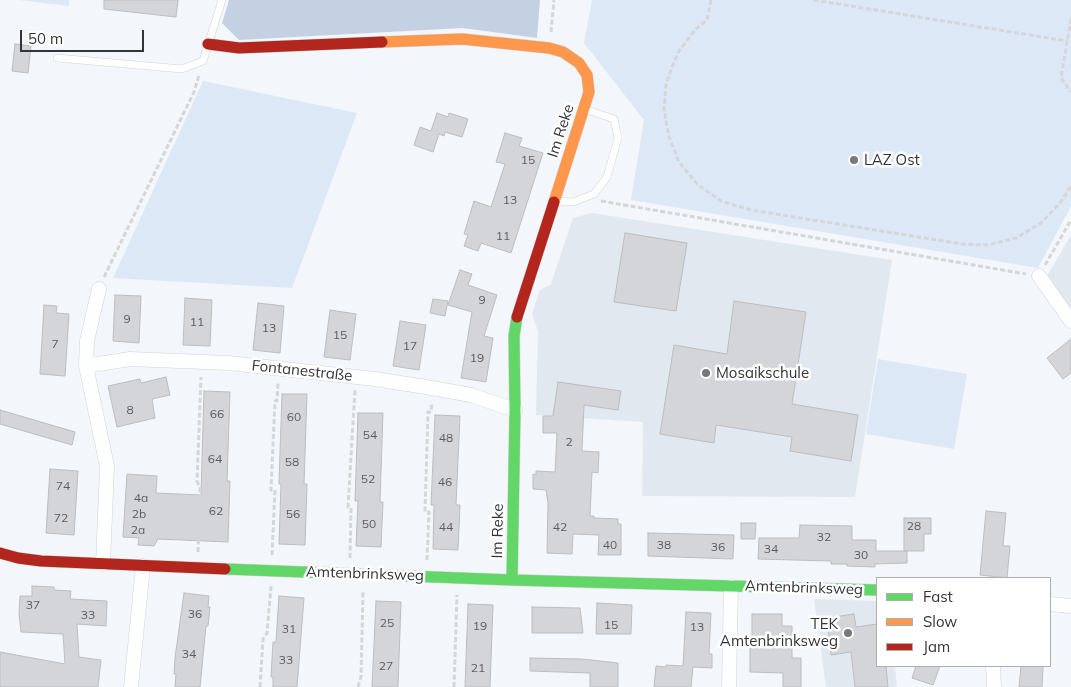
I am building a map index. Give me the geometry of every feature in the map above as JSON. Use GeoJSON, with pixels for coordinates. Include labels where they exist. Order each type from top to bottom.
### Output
{"type":"FeatureCollection","features":[{"type":"Feature","properties":{"kind":"street","name":"Im Reke"},"geometry":{"type":"LineString","coordinates":[[208,44],[238,48],[462,39],[549,48],[563,52],[579,63],[587,75],[590,92],[516,319],[514,336],[515,410],[512,580]]}},
{"type":"Feature","properties":{"kind":"street"},"geometry":{"type":"LineString","coordinates":[[1039,276],[1071,321]]}},
{"type":"Feature","properties":{"kind":"street"},"geometry":{"type":"LineString","coordinates":[[99,289],[87,340],[86,366],[107,466],[103,564]]}},
{"type":"Feature","properties":{"kind":"street","name":"Fontanestraße"},"geometry":{"type":"LineString","coordinates":[[86,366],[130,359],[280,368],[356,376],[432,388],[471,395],[515,410]]}},
{"type":"Feature","properties":{"kind":"street","name":"Amtenbrinksweg"},"geometry":{"type":"LineString","coordinates":[[0,553],[41,561],[143,566],[512,580],[876,590]]}},
{"type":"Feature","properties":{"kind":"street"},"geometry":{"type":"LineString","coordinates":[[131,687],[143,566]]}},
{"type":"Feature","properties":{"kind":"street","name":"Amtenbrinksweg"},"geometry":{"type":"LineString","coordinates":[[729,687],[731,586]]}},
{"type":"Feature","properties":{"kind":"street"},"geometry":{"type":"LineString","coordinates":[[1051,604],[1071,606]]}},
{"type":"Feature","properties":{"kind":"street"},"geometry":{"type":"LineString","coordinates":[[993,667],[994,687]]}},
{"type":"Feature","properties":{"kind":"lane"},"geometry":{"type":"LineString","coordinates":[[57,58],[182,69],[203,61],[222,0]]}},
{"type":"Feature","properties":{"kind":"lane"},"geometry":{"type":"LineString","coordinates":[[555,201],[573,202],[594,194],[607,177],[618,138],[614,119],[584,109]]}},
{"type":"Feature","properties":{"kind":"path"},"geometry":{"type":"LineString","coordinates":[[549,48],[554,0]]}},
{"type":"Feature","properties":{"kind":"path"},"geometry":{"type":"LineString","coordinates":[[710,0],[707,20],[695,30],[679,51],[674,62],[666,84],[664,110],[669,137],[679,162],[697,184],[721,201],[751,210],[962,244],[988,245],[1016,238],[1041,223],[1060,203],[1071,186]]}},
{"type":"Feature","properties":{"kind":"path"},"geometry":{"type":"LineString","coordinates":[[814,0],[1067,41]]}},
{"type":"Feature","properties":{"kind":"path"},"geometry":{"type":"LineString","coordinates":[[1070,90],[1061,78],[1071,19]]}},
{"type":"Feature","properties":{"kind":"path"},"geometry":{"type":"LineString","coordinates":[[99,289],[194,92],[203,61]]}},
{"type":"Feature","properties":{"kind":"path"},"geometry":{"type":"LineString","coordinates":[[594,194],[602,202],[1039,276],[1071,220]]}},
{"type":"Feature","properties":{"kind":"path"},"geometry":{"type":"LineString","coordinates":[[198,568],[200,488],[197,481],[201,362]]}},
{"type":"Feature","properties":{"kind":"path"},"geometry":{"type":"LineString","coordinates":[[260,687],[263,639],[267,633],[272,571],[275,490],[271,490],[275,400],[277,401],[280,368]]}},
{"type":"Feature","properties":{"kind":"path"},"geometry":{"type":"LineString","coordinates":[[349,573],[351,508],[348,507],[356,376]]}},
{"type":"Feature","properties":{"kind":"path"},"geometry":{"type":"LineString","coordinates":[[426,576],[429,512],[425,512],[428,412],[431,412],[432,388]]}},
{"type":"Feature","properties":{"kind":"path"},"geometry":{"type":"LineString","coordinates":[[358,687],[361,677],[364,573]]}},
{"type":"Feature","properties":{"kind":"path"},"geometry":{"type":"LineString","coordinates":[[454,687],[458,578]]}},
{"type":"Feature","properties":{"kind":"shaded area"},"geometry":{"type":"Polygon","coordinates":[[[19,0],[69,0],[69,6],[19,0]]]}},
{"type":"Feature","properties":{"kind":"shaded area"},"geometry":{"type":"Polygon","coordinates":[[[229,0],[540,0],[537,38],[463,28],[239,40],[222,23],[229,0]]]}},
{"type":"Feature","properties":{"kind":"shaded area","name":"LAZ Ost"},"geometry":{"type":"Polygon","coordinates":[[[592,0],[1071,0],[1071,206],[1038,268],[631,200],[644,120],[584,43],[592,0]]]}},
{"type":"Feature","properties":{"kind":"shaded area"},"geometry":{"type":"Polygon","coordinates":[[[203,81],[357,113],[292,288],[113,278],[203,81]]]}},
{"type":"Feature","properties":{"kind":"shaded area","name":"Mosaikschule"},"geometry":{"type":"Polygon","coordinates":[[[592,213],[892,260],[855,497],[642,496],[643,422],[536,415],[538,331],[532,314],[540,290],[551,284],[573,218],[592,213]]]}},
{"type":"Feature","properties":{"kind":"shaded area"},"geometry":{"type":"Polygon","coordinates":[[[1071,235],[1071,312],[1046,278],[1071,235]]]}},
{"type":"Feature","properties":{"kind":"shaded area"},"geometry":{"type":"Polygon","coordinates":[[[878,359],[967,374],[954,449],[866,434],[878,359]]]}},
{"type":"Feature","properties":{"kind":"shaded area","name":"TEK Amtenbrinksweg"},"geometry":{"type":"Polygon","coordinates":[[[814,599],[876,601],[876,667],[895,667],[897,687],[826,687],[814,599]]]}},
{"type":"Feature","properties":{"kind":"building"},"geometry":{"type":"Polygon","coordinates":[[[104,0],[178,0],[176,17],[104,9],[104,0]]]}},
{"type":"Feature","properties":{"kind":"building"},"geometry":{"type":"Polygon","coordinates":[[[15,44],[31,46],[28,73],[12,71],[15,44]]]}},
{"type":"Feature","properties":{"kind":"building"},"geometry":{"type":"Polygon","coordinates":[[[437,113],[448,117],[449,113],[468,119],[462,137],[445,132],[444,136],[439,134],[433,152],[414,145],[420,127],[431,131],[437,113]]]}},
{"type":"Feature","properties":{"kind":"building"},"geometry":{"type":"Polygon","coordinates":[[[505,133],[522,138],[519,146],[543,153],[511,253],[481,243],[478,251],[464,246],[468,235],[464,234],[474,201],[491,207],[505,164],[496,162],[505,133]]]}},
{"type":"Feature","properties":{"kind":"building"},"geometry":{"type":"Polygon","coordinates":[[[625,233],[687,243],[676,311],[614,302],[625,233]]]}},
{"type":"Feature","properties":{"kind":"building"},"geometry":{"type":"Polygon","coordinates":[[[460,270],[472,274],[468,285],[497,295],[484,336],[493,338],[486,382],[461,378],[472,312],[448,305],[460,270]]]}},
{"type":"Feature","properties":{"kind":"building"},"geometry":{"type":"Polygon","coordinates":[[[115,295],[141,296],[139,343],[113,341],[115,295]]]}},
{"type":"Feature","properties":{"kind":"building"},"geometry":{"type":"Polygon","coordinates":[[[185,298],[212,300],[210,346],[183,345],[185,298]]]}},
{"type":"Feature","properties":{"kind":"building"},"geometry":{"type":"Polygon","coordinates":[[[433,299],[448,301],[445,316],[430,313],[433,299]]]}},
{"type":"Feature","properties":{"kind":"building"},"geometry":{"type":"Polygon","coordinates":[[[734,301],[806,312],[792,404],[858,415],[851,461],[790,451],[792,437],[716,425],[714,443],[660,434],[674,345],[727,354],[734,301]]]}},
{"type":"Feature","properties":{"kind":"building"},"geometry":{"type":"Polygon","coordinates":[[[258,303],[284,306],[280,353],[253,350],[258,303]]]}},
{"type":"Feature","properties":{"kind":"building"},"geometry":{"type":"Polygon","coordinates":[[[44,305],[57,306],[56,313],[69,314],[65,376],[40,374],[44,305]]]}},
{"type":"Feature","properties":{"kind":"building"},"geometry":{"type":"Polygon","coordinates":[[[330,310],[356,314],[350,360],[324,357],[330,310]]]}},
{"type":"Feature","properties":{"kind":"building"},"geometry":{"type":"Polygon","coordinates":[[[400,321],[426,325],[419,370],[393,366],[400,321]]]}},
{"type":"Feature","properties":{"kind":"building"},"geometry":{"type":"Polygon","coordinates":[[[1071,339],[1071,373],[1063,379],[1047,358],[1071,339]]]}},
{"type":"Feature","properties":{"kind":"building"},"geometry":{"type":"Polygon","coordinates":[[[166,377],[170,395],[152,399],[155,418],[117,427],[108,386],[140,379],[141,383],[166,377]]]}},
{"type":"Feature","properties":{"kind":"building"},"geometry":{"type":"Polygon","coordinates":[[[558,382],[621,391],[618,410],[584,405],[582,451],[599,452],[598,473],[592,472],[590,516],[594,516],[594,518],[618,519],[618,524],[621,524],[621,555],[598,555],[599,535],[573,534],[572,554],[547,553],[548,503],[546,490],[533,489],[533,474],[536,475],[536,471],[555,472],[557,433],[543,433],[543,416],[553,416],[558,382]]]}},
{"type":"Feature","properties":{"kind":"building"},"geometry":{"type":"Polygon","coordinates":[[[204,391],[230,392],[227,481],[230,481],[228,542],[158,539],[154,546],[138,545],[139,538],[123,537],[127,474],[157,476],[156,493],[201,495],[204,391]]]}},
{"type":"Feature","properties":{"kind":"building"},"geometry":{"type":"Polygon","coordinates":[[[282,394],[307,394],[304,484],[307,484],[305,545],[279,544],[282,394]]]}},
{"type":"Feature","properties":{"kind":"building"},"geometry":{"type":"Polygon","coordinates":[[[0,410],[75,432],[72,445],[0,424],[0,410]]]}},
{"type":"Feature","properties":{"kind":"building"},"geometry":{"type":"Polygon","coordinates":[[[358,413],[383,413],[380,502],[383,502],[381,547],[356,546],[358,501],[355,501],[358,413]]]}},
{"type":"Feature","properties":{"kind":"building"},"geometry":{"type":"Polygon","coordinates":[[[435,415],[460,416],[456,505],[460,505],[458,550],[433,549],[434,505],[431,505],[435,415]]]}},
{"type":"Feature","properties":{"kind":"building"},"geometry":{"type":"Polygon","coordinates":[[[50,469],[78,471],[74,535],[46,533],[50,469]]]}},
{"type":"Feature","properties":{"kind":"building"},"geometry":{"type":"Polygon","coordinates":[[[986,511],[1006,513],[1003,546],[1010,546],[1007,577],[980,575],[986,511]]]}},
{"type":"Feature","properties":{"kind":"building"},"geometry":{"type":"Polygon","coordinates":[[[904,518],[931,518],[931,534],[924,534],[924,551],[904,551],[904,518]]]}},
{"type":"Feature","properties":{"kind":"building"},"geometry":{"type":"Polygon","coordinates":[[[741,523],[756,523],[755,539],[741,539],[741,523]]]}},
{"type":"Feature","properties":{"kind":"building"},"geometry":{"type":"Polygon","coordinates":[[[800,525],[852,526],[852,540],[876,540],[876,551],[907,551],[907,563],[875,564],[875,567],[831,564],[831,561],[758,559],[759,538],[799,538],[800,525]]]}},
{"type":"Feature","properties":{"kind":"building"},"geometry":{"type":"Polygon","coordinates":[[[648,533],[734,535],[733,559],[648,556],[648,533]]]}},
{"type":"Feature","properties":{"kind":"building"},"geometry":{"type":"Polygon","coordinates":[[[32,586],[54,587],[54,590],[71,591],[70,599],[107,601],[106,626],[77,624],[79,657],[101,660],[98,687],[0,687],[0,652],[65,664],[63,634],[21,632],[20,596],[32,596],[32,586]]]}},
{"type":"Feature","properties":{"kind":"building"},"geometry":{"type":"Polygon","coordinates":[[[184,593],[209,596],[208,607],[210,607],[208,626],[206,626],[200,687],[175,687],[175,658],[184,593]]]}},
{"type":"Feature","properties":{"kind":"building"},"geometry":{"type":"Polygon","coordinates":[[[279,596],[304,598],[297,687],[273,687],[273,677],[271,677],[273,642],[276,642],[279,596]]]}},
{"type":"Feature","properties":{"kind":"building"},"geometry":{"type":"Polygon","coordinates":[[[376,601],[401,602],[398,687],[372,687],[376,601]]]}},
{"type":"Feature","properties":{"kind":"building"},"geometry":{"type":"Polygon","coordinates":[[[597,603],[632,605],[631,634],[596,634],[597,603]]]}},
{"type":"Feature","properties":{"kind":"building"},"geometry":{"type":"Polygon","coordinates":[[[468,604],[493,605],[490,687],[465,687],[468,604]]]}},
{"type":"Feature","properties":{"kind":"building"},"geometry":{"type":"Polygon","coordinates":[[[532,607],[580,608],[583,633],[532,633],[532,607]]]}},
{"type":"Feature","properties":{"kind":"building"},"geometry":{"type":"Polygon","coordinates":[[[686,612],[711,613],[709,654],[712,654],[712,668],[693,667],[691,687],[654,687],[656,666],[683,666],[686,612]]]}},
{"type":"Feature","properties":{"kind":"building"},"geometry":{"type":"Polygon","coordinates":[[[752,614],[782,614],[782,626],[792,626],[792,658],[801,658],[801,687],[783,687],[783,673],[750,672],[752,614]]]}},
{"type":"Feature","properties":{"kind":"building"},"geometry":{"type":"Polygon","coordinates":[[[854,614],[856,627],[876,624],[876,667],[886,667],[888,687],[855,687],[851,652],[831,655],[827,618],[854,614]]]}},
{"type":"Feature","properties":{"kind":"building"},"geometry":{"type":"Polygon","coordinates":[[[530,658],[582,659],[618,663],[618,687],[590,687],[590,673],[530,671],[530,658]]]}},
{"type":"Feature","properties":{"kind":"building"},"geometry":{"type":"Polygon","coordinates":[[[916,667],[940,667],[933,685],[912,678],[916,667]]]}},
{"type":"Feature","properties":{"kind":"building"},"geometry":{"type":"Polygon","coordinates":[[[1021,667],[1043,667],[1042,687],[1019,687],[1021,667]]]}},
{"type":"Feature","properties":{"kind":"traffic: fast"},"geometry":{"type":"LineString","coordinates":[[512,580],[515,410],[514,336],[517,317]]}},
{"type":"Feature","properties":{"kind":"traffic: fast"},"geometry":{"type":"LineString","coordinates":[[225,569],[512,580],[876,590]]}},
{"type":"Feature","properties":{"kind":"traffic: slow"},"geometry":{"type":"LineString","coordinates":[[382,42],[462,39],[549,48],[563,52],[579,63],[587,75],[589,92],[554,202]]}},
{"type":"Feature","properties":{"kind":"traffic: jam"},"geometry":{"type":"LineString","coordinates":[[208,44],[239,48],[382,42]]}},
{"type":"Feature","properties":{"kind":"traffic: jam"},"geometry":{"type":"LineString","coordinates":[[517,317],[554,202]]}},
{"type":"Feature","properties":{"kind":"traffic: jam"},"geometry":{"type":"LineString","coordinates":[[0,553],[41,561],[225,569]]}},
{"type":"Feature","properties":{"kind":"place","name":"LAZ Ost"},"geometry":{"type":"Point","coordinates":[854,160]}},
{"type":"Feature","properties":{"kind":"place","name":"Mosaikschule"},"geometry":{"type":"Point","coordinates":[706,373]}},
{"type":"Feature","properties":{"kind":"place","name":"TEK Amtenbrinksweg"},"geometry":{"type":"Point","coordinates":[848,633]}}]}
